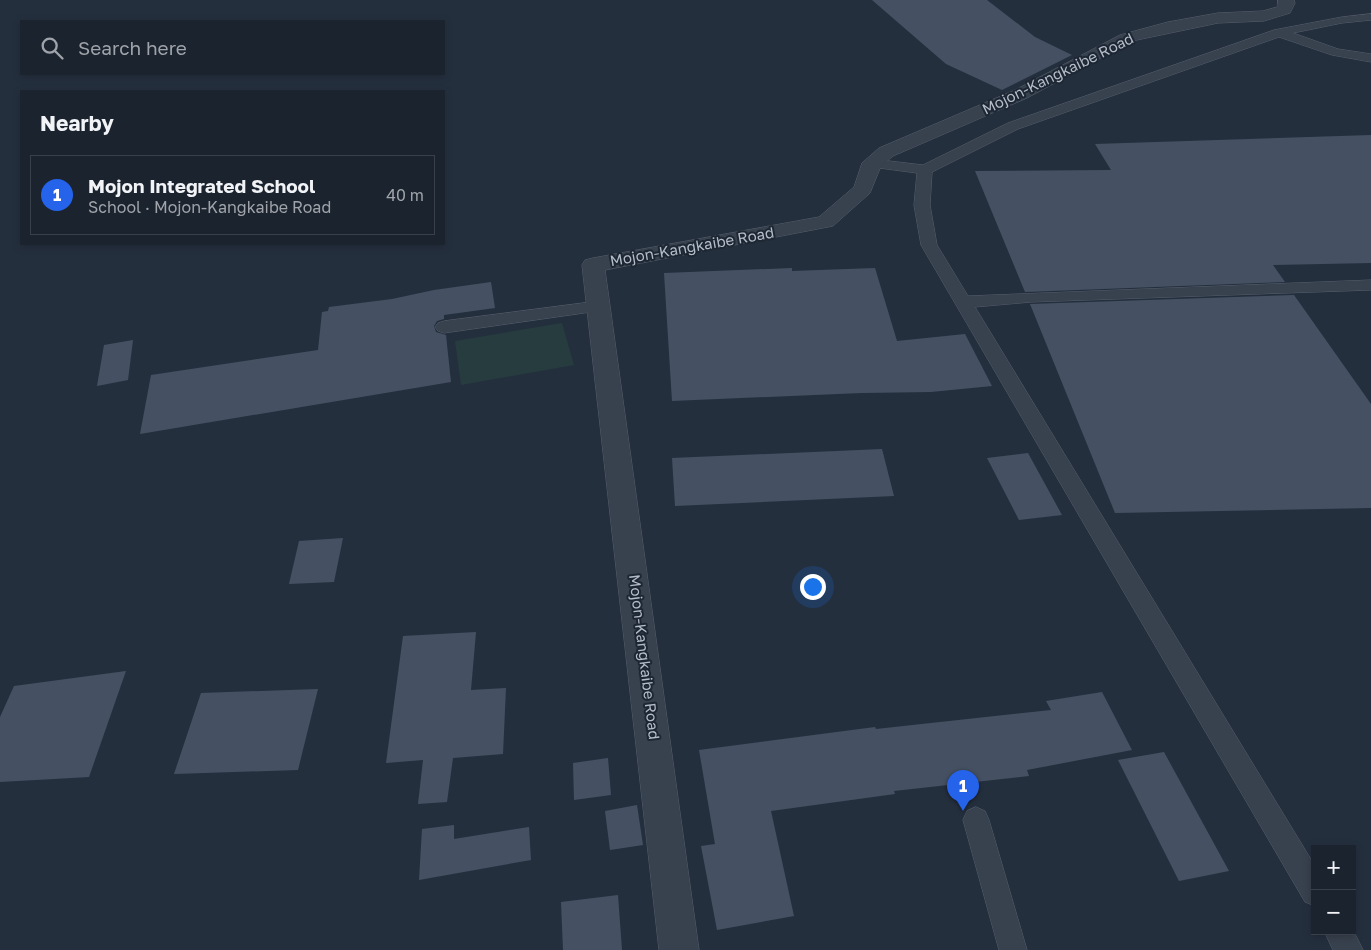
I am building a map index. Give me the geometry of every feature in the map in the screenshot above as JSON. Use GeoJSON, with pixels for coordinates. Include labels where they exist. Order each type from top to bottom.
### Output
{"type":"FeatureCollection","features":[{"type":"Feature","properties":{"kind":"street","name":"Mojon-Kangkaibe Road"},"geometry":{"type":"LineString","coordinates":[[679,950],[593,265],[826,222],[863,189],[872,163],[886,152],[1022,94],[1126,38],[1168,27],[1218,18],[1264,16],[1284,10],[1288,3],[1286,0]]}},
{"type":"Feature","properties":{"kind":"lane"},"geometry":{"type":"LineString","coordinates":[[872,163],[925,170],[1013,126],[1278,33],[1367,13]]}},
{"type":"Feature","properties":{"kind":"lane"},"geometry":{"type":"LineString","coordinates":[[1278,33],[1336,52],[1371,58]]}},
{"type":"Feature","properties":{"kind":"lane"},"geometry":{"type":"LineString","coordinates":[[925,170],[922,205],[929,245],[1314,890]]}},
{"type":"Feature","properties":{"kind":"lane"},"geometry":{"type":"LineString","coordinates":[[962,301],[983,302],[1031,297],[1371,285]]}},
{"type":"Feature","properties":{"kind":"lane"},"geometry":{"type":"LineString","coordinates":[[444,327],[599,306]]}},
{"type":"Feature","properties":{"kind":"lane"},"geometry":{"type":"LineString","coordinates":[[976,820],[1013,950]]}},
{"type":"Feature","properties":{"kind":"lane"},"geometry":{"type":"LineString","coordinates":[[1340,935],[1349,950]]}},
{"type":"Feature","properties":{"kind":"green space"},"geometry":{"type":"Polygon","coordinates":[[[562,323],[574,365],[461,385],[455,341],[562,323]]]}},
{"type":"Feature","properties":{"kind":"building"},"geometry":{"type":"Polygon","coordinates":[[[872,0],[987,0],[1035,37],[1072,55],[1002,90],[946,64],[872,0]]]}},
{"type":"Feature","properties":{"kind":"building"},"geometry":{"type":"Polygon","coordinates":[[[1371,135],[1371,263],[1273,265],[1285,282],[1025,292],[975,171],[1111,170],[1095,144],[1371,135]]]}},
{"type":"Feature","properties":{"kind":"building"},"geometry":{"type":"Polygon","coordinates":[[[792,268],[792,271],[875,268],[897,341],[965,334],[992,386],[931,392],[672,401],[664,273],[792,268]]]}},
{"type":"Feature","properties":{"kind":"building"},"geometry":{"type":"Polygon","coordinates":[[[491,282],[495,308],[444,315],[444,319],[437,321],[434,326],[436,332],[446,335],[451,382],[140,434],[151,375],[318,350],[322,312],[328,311],[329,307],[392,299],[434,290],[491,282]]]}},
{"type":"Feature","properties":{"kind":"building"},"geometry":{"type":"Polygon","coordinates":[[[1294,295],[1371,404],[1371,508],[1115,513],[1030,304],[1294,295]]]}},
{"type":"Feature","properties":{"kind":"building"},"geometry":{"type":"Polygon","coordinates":[[[133,340],[128,380],[97,386],[104,345],[133,340]]]}},
{"type":"Feature","properties":{"kind":"building"},"geometry":{"type":"Polygon","coordinates":[[[882,449],[894,496],[675,506],[672,458],[882,449]]]}},
{"type":"Feature","properties":{"kind":"building"},"geometry":{"type":"Polygon","coordinates":[[[1028,453],[1062,515],[1019,520],[987,458],[1028,453]]]}},
{"type":"Feature","properties":{"kind":"building"},"geometry":{"type":"Polygon","coordinates":[[[343,538],[334,582],[289,584],[299,541],[343,538]]]}},
{"type":"Feature","properties":{"kind":"building"},"geometry":{"type":"Polygon","coordinates":[[[476,632],[471,690],[506,688],[503,754],[453,758],[447,802],[418,804],[423,760],[386,763],[403,636],[476,632]]]}},
{"type":"Feature","properties":{"kind":"building"},"geometry":{"type":"Polygon","coordinates":[[[126,671],[89,777],[0,782],[0,717],[14,686],[126,671]]]}},
{"type":"Feature","properties":{"kind":"building"},"geometry":{"type":"Polygon","coordinates":[[[318,689],[298,770],[174,774],[201,693],[318,689]]]}},
{"type":"Feature","properties":{"kind":"building"},"geometry":{"type":"Polygon","coordinates":[[[1102,692],[1132,750],[1027,770],[1029,776],[894,791],[895,794],[771,811],[794,916],[717,930],[701,846],[715,844],[699,750],[875,727],[876,729],[1051,710],[1046,701],[1102,692]]]}},
{"type":"Feature","properties":{"kind":"building"},"geometry":{"type":"Polygon","coordinates":[[[1164,752],[1229,871],[1179,881],[1118,760],[1164,752]]]}},
{"type":"Feature","properties":{"kind":"building"},"geometry":{"type":"Polygon","coordinates":[[[608,758],[611,795],[574,800],[573,763],[608,758]]]}},
{"type":"Feature","properties":{"kind":"building"},"geometry":{"type":"Polygon","coordinates":[[[637,805],[643,845],[610,850],[605,811],[637,805]]]}},
{"type":"Feature","properties":{"kind":"building"},"geometry":{"type":"Polygon","coordinates":[[[454,825],[454,839],[529,827],[531,860],[419,880],[422,829],[454,825]]]}},
{"type":"Feature","properties":{"kind":"building"},"geometry":{"type":"Polygon","coordinates":[[[618,895],[622,950],[563,950],[561,902],[618,895]]]}},
{"type":"Feature","properties":{"kind":"place","name":"Mojon Integrated School"},"geometry":{"type":"Point","coordinates":[963,811]}}]}
